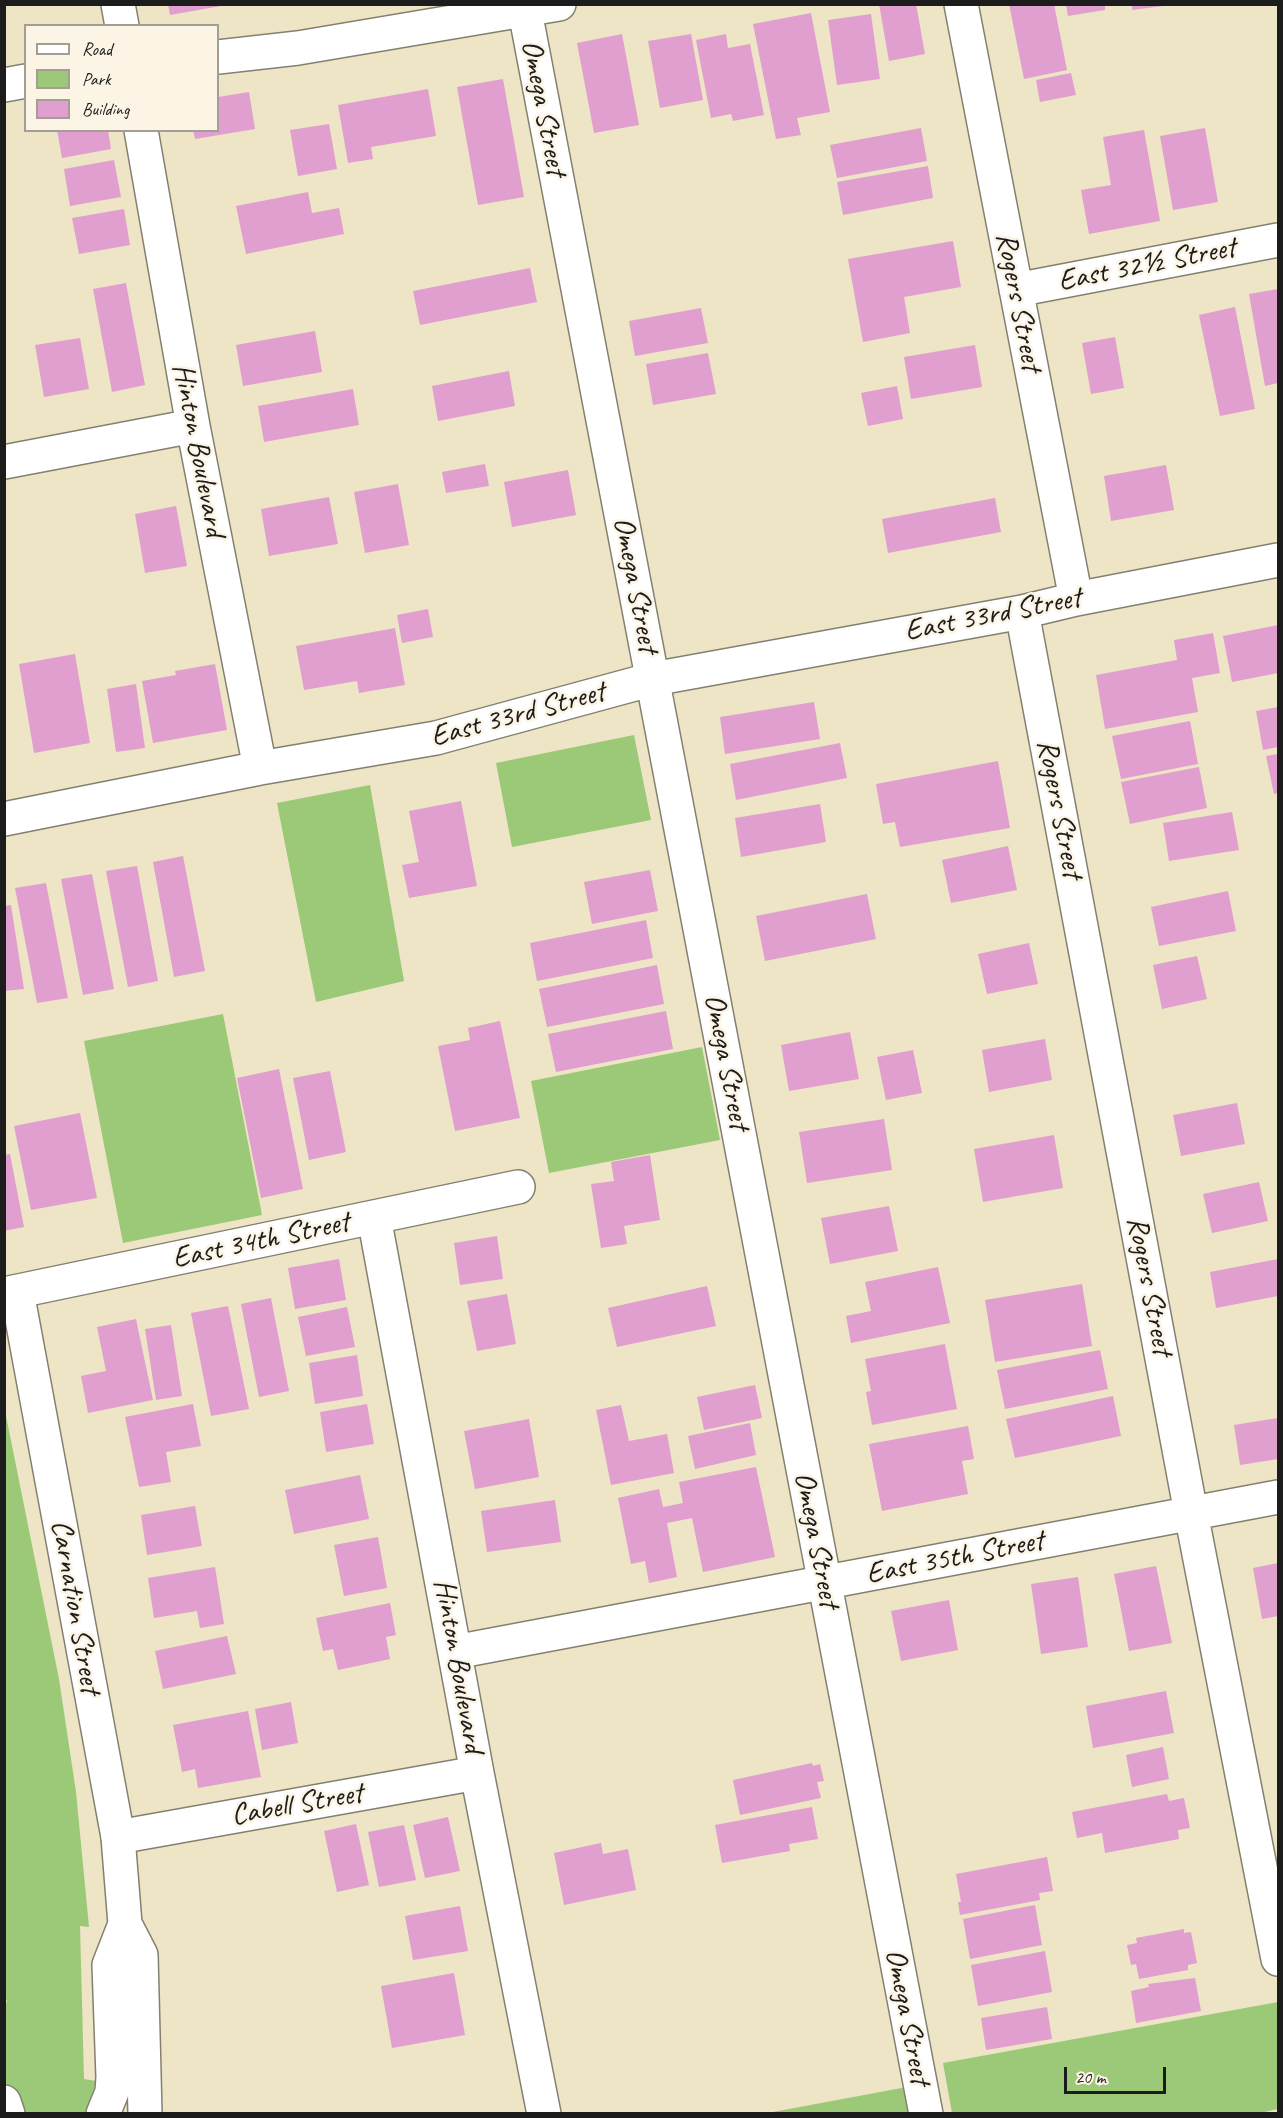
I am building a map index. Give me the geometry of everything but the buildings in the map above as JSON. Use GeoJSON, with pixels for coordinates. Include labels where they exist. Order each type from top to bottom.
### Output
{"type":"FeatureCollection","features":[{"type":"Feature","properties":{"kind":"street"},"geometry":{"type":"LineString","coordinates":[[118,4],[122,24]]}},
{"type":"Feature","properties":{"kind":"street"},"geometry":{"type":"LineString","coordinates":[[219,57],[298,48],[525,12],[560,4]]}},
{"type":"Feature","properties":{"kind":"street","name":"Rogers Street"},"geometry":{"type":"LineString","coordinates":[[961,4],[1076,599]]}},
{"type":"Feature","properties":{"kind":"street","name":"Omega Street"},"geometry":{"type":"LineString","coordinates":[[525,12],[926,2114]]}},
{"type":"Feature","properties":{"kind":"street"},"geometry":{"type":"LineString","coordinates":[[4,85],[24,81]]}},
{"type":"Feature","properties":{"kind":"street","name":"Hinton Boulevard"},"geometry":{"type":"LineString","coordinates":[[141,132],[193,426],[260,768]]}},
{"type":"Feature","properties":{"kind":"street","name":"East 32½ Street"},"geometry":{"type":"LineString","coordinates":[[1016,290],[1278,240]]}},
{"type":"Feature","properties":{"kind":"street"},"geometry":{"type":"LineString","coordinates":[[4,462],[193,426]]}},
{"type":"Feature","properties":{"kind":"street","name":"East 33rd Street"},"geometry":{"type":"LineString","coordinates":[[4,819],[260,768],[436,738],[653,679],[1022,612],[1076,599],[1278,560]]}},
{"type":"Feature","properties":{"kind":"street","name":"Rogers Street"},"geometry":{"type":"LineString","coordinates":[[1022,612],[1191,1513],[1278,1959]]}},
{"type":"Feature","properties":{"kind":"street","name":"East 34th Street"},"geometry":{"type":"LineString","coordinates":[[11,1293],[518,1187]]}},
{"type":"Feature","properties":{"kind":"street","name":"Hinton Boulevard"},"geometry":{"type":"LineString","coordinates":[[374,1217],[543,2114]]}},
{"type":"Feature","properties":{"kind":"street","name":"Carnation Street"},"geometry":{"type":"LineString","coordinates":[[11,1293],[118,1837],[125,1924]]}},
{"type":"Feature","properties":{"kind":"street","name":"East 35th Street"},"geometry":{"type":"LineString","coordinates":[[455,1652],[1278,1497]]}},
{"type":"Feature","properties":{"kind":"street","name":"Cabell Street"},"geometry":{"type":"LineString","coordinates":[[118,1837],[477,1773]]}},
{"type":"Feature","properties":{"kind":"street"},"geometry":{"type":"LineString","coordinates":[[103,2114],[112,2091],[113,2077],[109,1965],[125,1924]]}},
{"type":"Feature","properties":{"kind":"street"},"geometry":{"type":"LineString","coordinates":[[125,1924],[141,1955],[145,2114]]}},
{"type":"Feature","properties":{"kind":"street"},"geometry":{"type":"LineString","coordinates":[[4,2102],[8,2114]]}},
{"type":"Feature","properties":{"kind":"green space"},"geometry":{"type":"Polygon","coordinates":[[[634,735],[651,820],[512,847],[496,763],[634,735]]]}},
{"type":"Feature","properties":{"kind":"green space"},"geometry":{"type":"Polygon","coordinates":[[[370,785],[404,981],[316,1002],[277,803],[370,785]]]}},
{"type":"Feature","properties":{"kind":"green space"},"geometry":{"type":"Polygon","coordinates":[[[223,1014],[262,1215],[123,1243],[84,1041],[223,1014]]]}},
{"type":"Feature","properties":{"kind":"green space"},"geometry":{"type":"Polygon","coordinates":[[[702,1047],[720,1140],[549,1173],[531,1081],[702,1047]]]}},
{"type":"Feature","properties":{"kind":"green space"},"geometry":{"type":"Polygon","coordinates":[[[4,1406],[59,1679],[76,1792],[89,1927],[80,1926],[84,2079],[96,2081],[87,2113],[5,2113],[4,2006],[7,2002],[4,1992],[4,1406]]]}},
{"type":"Feature","properties":{"kind":"green space"},"geometry":{"type":"Polygon","coordinates":[[[1278,2002],[1278,2109],[1255,2114],[952,2113],[943,2063],[1278,2002]]]}},
{"type":"Feature","properties":{"kind":"green space"},"geometry":{"type":"Polygon","coordinates":[[[907,2087],[912,2114],[762,2114],[907,2087]]]}}]}
